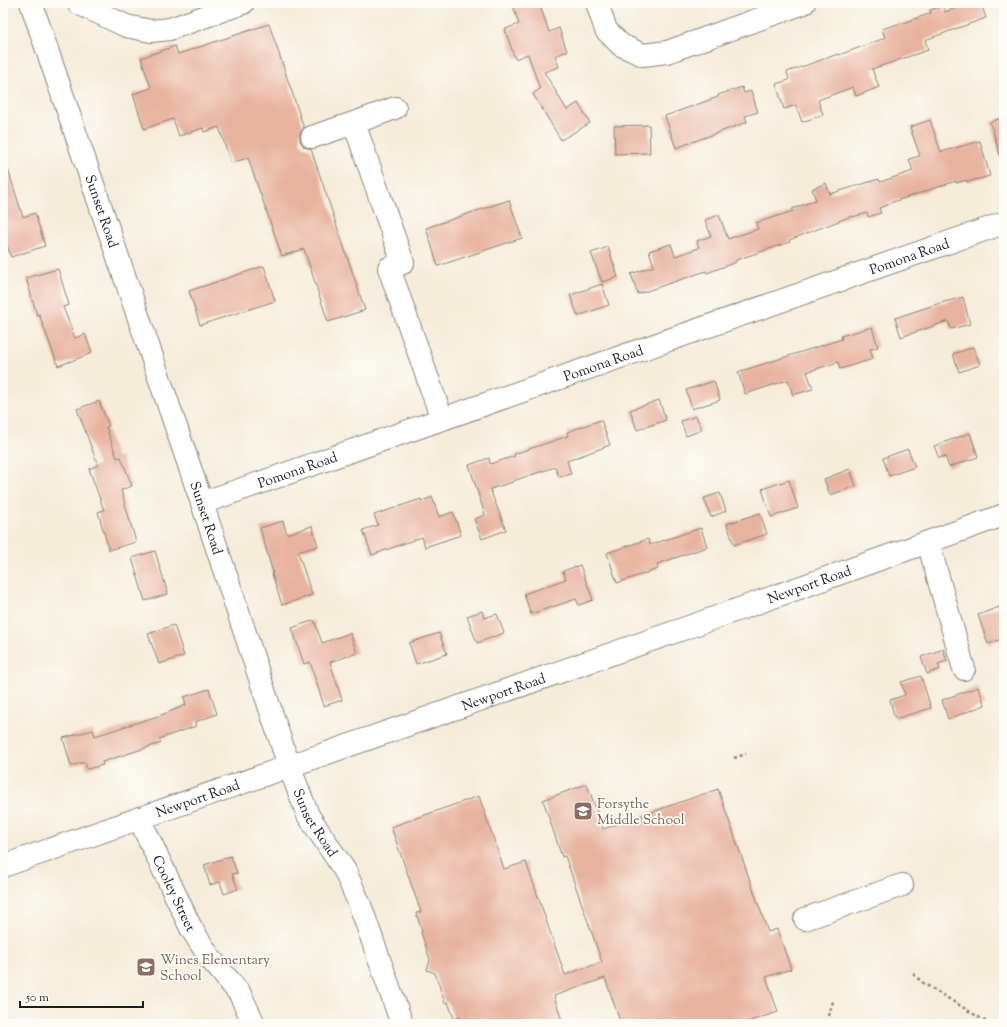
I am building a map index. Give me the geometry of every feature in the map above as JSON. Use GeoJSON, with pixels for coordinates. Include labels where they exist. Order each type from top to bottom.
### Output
{"type":"FeatureCollection","features":[{"type":"Feature","properties":{"kind":"street"},"geometry":{"type":"LineString","coordinates":[[78,3],[126,26],[151,31],[170,29],[243,3]]}},
{"type":"Feature","properties":{"kind":"street"},"geometry":{"type":"LineString","coordinates":[[597,3],[606,30],[621,45],[643,55],[667,52],[804,3]]}},
{"type":"Feature","properties":{"kind":"street","name":"Sunset Road"},"geometry":{"type":"LineString","coordinates":[[35,4],[289,766],[308,815],[345,871],[360,905],[402,1024]]}},
{"type":"Feature","properties":{"kind":"street"},"geometry":{"type":"LineString","coordinates":[[312,137],[395,108]]}},
{"type":"Feature","properties":{"kind":"street"},"geometry":{"type":"LineString","coordinates":[[354,123],[403,263],[389,268],[442,419]]}},
{"type":"Feature","properties":{"kind":"street","name":"Pomona Road"},"geometry":{"type":"LineString","coordinates":[[202,503],[1004,223]]}},
{"type":"Feature","properties":{"kind":"street","name":"Newport Road"},"geometry":{"type":"LineString","coordinates":[[3,866],[692,626],[1004,515]]}},
{"type":"Feature","properties":{"kind":"street"},"geometry":{"type":"LineString","coordinates":[[928,542],[964,669]]}},
{"type":"Feature","properties":{"kind":"street","name":"Cooley Street"},"geometry":{"type":"LineString","coordinates":[[139,818],[191,928],[210,958],[240,994],[254,1024]]}},
{"type":"Feature","properties":{"kind":"street"},"geometry":{"type":"LineString","coordinates":[[805,919],[902,885]]}},
{"type":"Feature","properties":{"kind":"path"},"geometry":{"type":"LineString","coordinates":[[734,758],[746,754]]}},
{"type":"Feature","properties":{"kind":"path"},"geometry":{"type":"LineString","coordinates":[[913,974],[923,983],[990,1024]]}},
{"type":"Feature","properties":{"kind":"path"},"geometry":{"type":"LineString","coordinates":[[829,1016],[833,1001]]}},
{"type":"Feature","properties":{"kind":"building"},"geometry":{"type":"Polygon","coordinates":[[[512,3],[539,3],[549,32],[559,28],[567,51],[555,56],[559,67],[544,72],[567,110],[578,103],[590,123],[561,140],[533,94],[540,89],[528,54],[515,59],[505,29],[519,24],[512,3]]]}},
{"type":"Feature","properties":{"kind":"building"},"geometry":{"type":"Polygon","coordinates":[[[969,3],[981,3],[986,18],[925,40],[928,50],[872,69],[879,87],[856,96],[853,87],[818,100],[823,115],[802,122],[796,105],[784,109],[776,84],[789,80],[787,72],[885,38],[882,29],[931,13],[930,10],[942,6],[945,12],[969,3]]]}},
{"type":"Feature","properties":{"kind":"building"},"geometry":{"type":"Polygon","coordinates":[[[269,24],[304,128],[300,134],[300,141],[304,147],[311,149],[365,310],[328,322],[304,249],[282,256],[248,158],[231,163],[219,127],[204,132],[203,128],[179,136],[173,119],[144,129],[133,94],[151,88],[141,58],[175,46],[178,54],[269,24]]]}},
{"type":"Feature","properties":{"kind":"building"},"geometry":{"type":"Polygon","coordinates":[[[742,87],[744,93],[751,91],[758,112],[745,116],[747,122],[676,148],[665,116],[742,87]]]}},
{"type":"Feature","properties":{"kind":"building"},"geometry":{"type":"Polygon","coordinates":[[[1004,117],[1004,157],[1001,158],[990,122],[1004,117]]]}},
{"type":"Feature","properties":{"kind":"building"},"geometry":{"type":"Polygon","coordinates":[[[930,120],[941,152],[980,141],[990,176],[967,182],[967,180],[956,183],[956,181],[887,204],[888,205],[879,208],[881,213],[868,217],[867,213],[852,216],[789,240],[790,242],[736,260],[736,262],[707,273],[706,271],[638,294],[631,274],[654,266],[649,251],[671,244],[675,256],[699,248],[697,241],[711,236],[705,220],[719,215],[728,239],[758,229],[756,223],[793,211],[792,209],[816,200],[812,189],[826,183],[830,194],[879,179],[880,182],[913,171],[909,159],[920,156],[910,127],[930,120]]]}},
{"type":"Feature","properties":{"kind":"building"},"geometry":{"type":"Polygon","coordinates":[[[649,125],[650,153],[615,154],[614,126],[649,125]]]}},
{"type":"Feature","properties":{"kind":"building"},"geometry":{"type":"Polygon","coordinates":[[[6,163],[23,217],[35,213],[45,246],[11,257],[3,234],[3,164],[6,163]]]}},
{"type":"Feature","properties":{"kind":"building"},"geometry":{"type":"Polygon","coordinates":[[[509,200],[522,238],[438,266],[426,228],[509,200]]]}},
{"type":"Feature","properties":{"kind":"building"},"geometry":{"type":"Polygon","coordinates":[[[608,247],[618,277],[602,282],[591,253],[608,247]]]}},
{"type":"Feature","properties":{"kind":"building"},"geometry":{"type":"Polygon","coordinates":[[[264,266],[275,301],[200,325],[189,291],[264,266]]]}},
{"type":"Feature","properties":{"kind":"building"},"geometry":{"type":"Polygon","coordinates":[[[58,269],[69,305],[63,307],[75,338],[85,334],[92,353],[58,366],[39,314],[37,315],[26,278],[58,269]]]}},
{"type":"Feature","properties":{"kind":"building"},"geometry":{"type":"Polygon","coordinates":[[[602,284],[609,305],[578,316],[570,295],[602,284]]]}},
{"type":"Feature","properties":{"kind":"building"},"geometry":{"type":"Polygon","coordinates":[[[963,297],[970,324],[951,329],[948,321],[901,337],[895,318],[963,297]]]}},
{"type":"Feature","properties":{"kind":"building"},"geometry":{"type":"Polygon","coordinates":[[[872,327],[878,347],[870,349],[873,359],[840,369],[838,362],[807,372],[813,389],[793,395],[788,380],[745,394],[738,372],[842,339],[841,336],[872,327]]]}},
{"type":"Feature","properties":{"kind":"building"},"geometry":{"type":"Polygon","coordinates":[[[973,347],[980,365],[959,372],[953,354],[973,347]]]}},
{"type":"Feature","properties":{"kind":"building"},"geometry":{"type":"Polygon","coordinates":[[[714,381],[720,400],[692,409],[686,390],[714,381]]]}},
{"type":"Feature","properties":{"kind":"building"},"geometry":{"type":"Polygon","coordinates":[[[659,400],[666,420],[637,430],[630,410],[659,400]]]}},
{"type":"Feature","properties":{"kind":"building"},"geometry":{"type":"Polygon","coordinates":[[[99,401],[109,426],[106,427],[117,458],[121,457],[132,486],[121,490],[136,542],[109,550],[98,512],[104,510],[89,469],[98,465],[77,409],[99,401]]]}},
{"type":"Feature","properties":{"kind":"building"},"geometry":{"type":"Polygon","coordinates":[[[696,416],[702,430],[686,436],[681,421],[696,416]]]}},
{"type":"Feature","properties":{"kind":"building"},"geometry":{"type":"Polygon","coordinates":[[[601,420],[610,445],[567,461],[571,474],[559,477],[555,467],[490,489],[506,530],[482,539],[474,519],[485,515],[469,465],[489,458],[490,464],[515,456],[514,454],[568,436],[567,432],[601,420]]]}},
{"type":"Feature","properties":{"kind":"building"},"geometry":{"type":"Polygon","coordinates":[[[970,433],[978,457],[949,467],[945,456],[939,458],[934,446],[970,433]]]}},
{"type":"Feature","properties":{"kind":"building"},"geometry":{"type":"Polygon","coordinates":[[[908,449],[915,467],[889,476],[883,458],[908,449]]]}},
{"type":"Feature","properties":{"kind":"building"},"geometry":{"type":"Polygon","coordinates":[[[850,469],[856,486],[830,495],[824,479],[850,469]]]}},
{"type":"Feature","properties":{"kind":"building"},"geometry":{"type":"Polygon","coordinates":[[[789,480],[798,508],[771,517],[762,489],[789,480]]]}},
{"type":"Feature","properties":{"kind":"building"},"geometry":{"type":"Polygon","coordinates":[[[720,493],[726,511],[711,517],[704,498],[720,493]]]}},
{"type":"Feature","properties":{"kind":"building"},"geometry":{"type":"Polygon","coordinates":[[[432,497],[439,517],[453,512],[461,535],[425,547],[422,537],[372,555],[363,530],[378,525],[374,515],[421,499],[422,501],[432,497]]]}},
{"type":"Feature","properties":{"kind":"building"},"geometry":{"type":"Polygon","coordinates":[[[760,513],[767,534],[734,545],[727,524],[760,513]]]}},
{"type":"Feature","properties":{"kind":"building"},"geometry":{"type":"Polygon","coordinates":[[[283,521],[287,534],[312,526],[318,546],[298,552],[312,595],[282,605],[260,528],[283,521]]]}},
{"type":"Feature","properties":{"kind":"building"},"geometry":{"type":"Polygon","coordinates":[[[701,528],[707,547],[657,564],[658,569],[617,583],[607,553],[648,539],[650,545],[701,528]]]}},
{"type":"Feature","properties":{"kind":"building"},"geometry":{"type":"Polygon","coordinates":[[[155,551],[168,594],[145,601],[132,558],[155,551]]]}},
{"type":"Feature","properties":{"kind":"building"},"geometry":{"type":"Polygon","coordinates":[[[580,565],[593,600],[579,605],[576,599],[531,614],[524,594],[566,579],[563,571],[580,565]]]}},
{"type":"Feature","properties":{"kind":"building"},"geometry":{"type":"Polygon","coordinates":[[[999,607],[1001,614],[1004,614],[1004,638],[988,644],[978,615],[999,607]]]}},
{"type":"Feature","properties":{"kind":"building"},"geometry":{"type":"Polygon","coordinates":[[[482,611],[484,618],[497,614],[504,633],[477,643],[467,616],[482,611]]]}},
{"type":"Feature","properties":{"kind":"building"},"geometry":{"type":"Polygon","coordinates":[[[314,620],[322,643],[350,633],[357,653],[330,662],[342,700],[324,706],[310,662],[304,664],[292,628],[314,620]]]}},
{"type":"Feature","properties":{"kind":"building"},"geometry":{"type":"Polygon","coordinates":[[[174,625],[184,656],[159,664],[148,634],[174,625]]]}},
{"type":"Feature","properties":{"kind":"building"},"geometry":{"type":"Polygon","coordinates":[[[439,633],[447,654],[416,664],[409,643],[439,633]]]}},
{"type":"Feature","properties":{"kind":"building"},"geometry":{"type":"Polygon","coordinates":[[[943,649],[947,661],[938,664],[940,669],[927,674],[921,657],[943,649]]]}},
{"type":"Feature","properties":{"kind":"building"},"geometry":{"type":"Polygon","coordinates":[[[921,676],[931,708],[895,719],[890,700],[905,695],[901,682],[921,676]]]}},
{"type":"Feature","properties":{"kind":"building"},"geometry":{"type":"Polygon","coordinates":[[[978,687],[985,705],[948,719],[942,700],[978,687]]]}},
{"type":"Feature","properties":{"kind":"building"},"geometry":{"type":"Polygon","coordinates":[[[209,689],[217,714],[195,722],[196,726],[159,739],[161,743],[102,762],[103,765],[87,769],[85,762],[71,766],[63,738],[93,730],[95,736],[164,714],[186,705],[184,697],[209,689]]]}},
{"type":"Feature","properties":{"kind":"building"},"geometry":{"type":"Polygon","coordinates":[[[587,784],[603,829],[718,789],[768,932],[777,929],[791,969],[766,977],[778,1012],[750,1021],[751,1024],[621,1024],[605,978],[554,996],[563,1024],[462,1024],[460,1017],[454,1019],[448,1002],[445,1003],[435,973],[427,970],[430,960],[416,913],[421,912],[391,827],[479,796],[504,869],[526,862],[565,975],[602,962],[565,856],[562,857],[543,800],[587,784]]]}},
{"type":"Feature","properties":{"kind":"building"},"geometry":{"type":"Polygon","coordinates":[[[231,856],[237,873],[232,874],[238,889],[224,894],[220,882],[210,885],[204,865],[231,856]]]}},
{"type":"Feature","properties":{"kind":"place","name":"Forsythe Middle School"},"geometry":{"type":"Point","coordinates":[583,811]}},
{"type":"Feature","properties":{"kind":"place","name":"Wines Elementary School"},"geometry":{"type":"Point","coordinates":[146,967]}}]}
